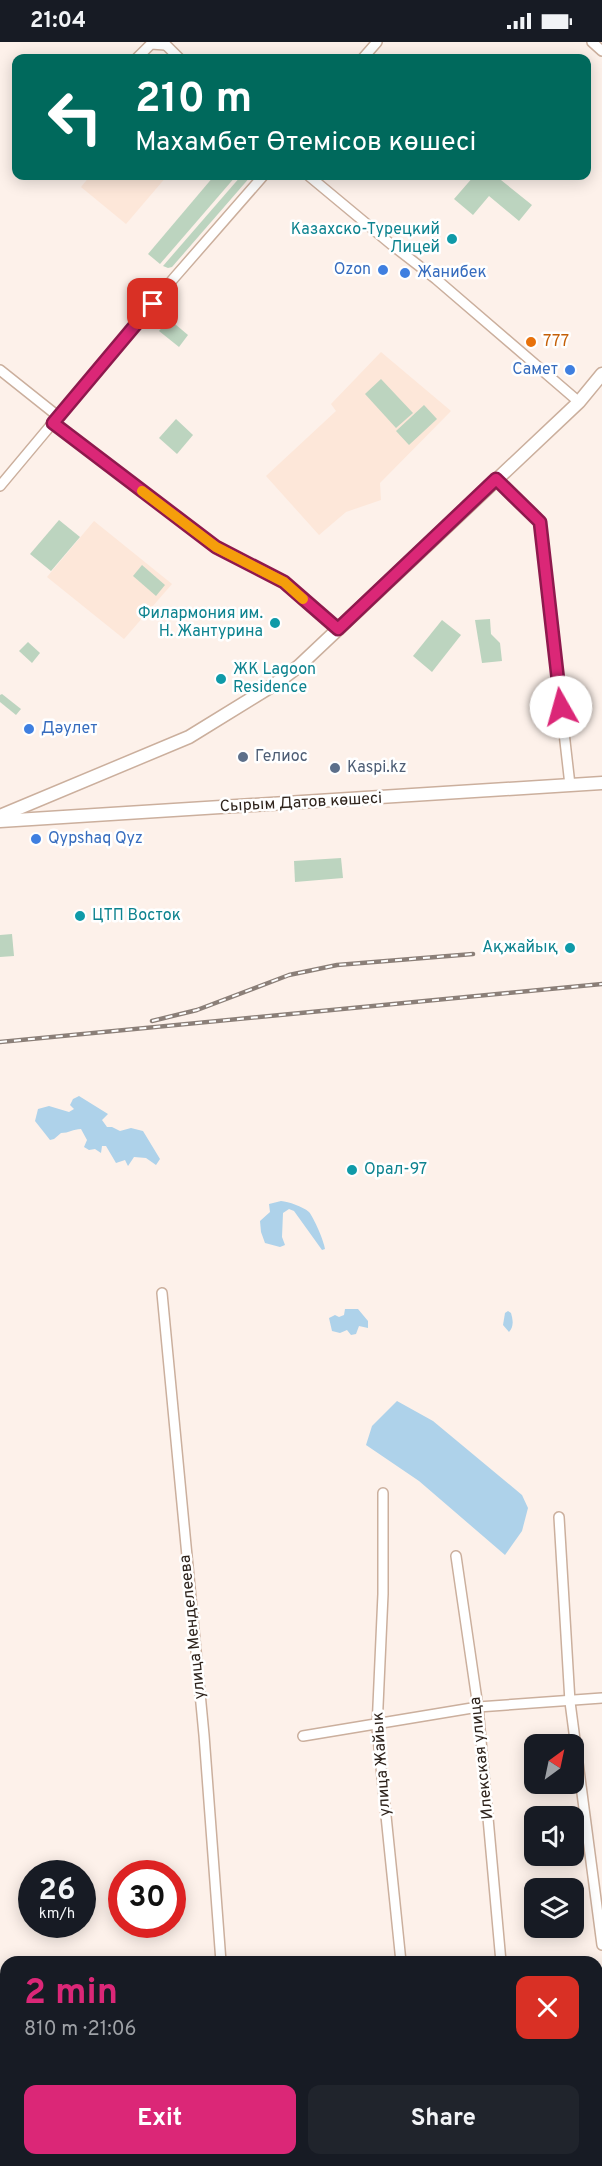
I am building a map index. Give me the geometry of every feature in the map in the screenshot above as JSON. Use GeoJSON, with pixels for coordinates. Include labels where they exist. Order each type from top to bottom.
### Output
{"type":"FeatureCollection","features":[{"type":"Feature","properties":{"kind":"main road"},"geometry":{"type":"LineString","coordinates":[[0,816],[189,737],[275,684],[299,666],[579,402],[602,374]]}},
{"type":"Feature","properties":{"kind":"main road","name":"Сырым Датов көшесі"},"geometry":{"type":"LineString","coordinates":[[0,821],[602,783]]}},
{"type":"Feature","properties":{"kind":"street"},"geometry":{"type":"LineString","coordinates":[[366,54],[377,42]]}},
{"type":"Feature","properties":{"kind":"street"},"geometry":{"type":"LineString","coordinates":[[592,42],[602,51]]}},
{"type":"Feature","properties":{"kind":"street"},"geometry":{"type":"LineString","coordinates":[[141,54],[151,44],[164,43],[175,54]]}},
{"type":"Feature","properties":{"kind":"street"},"geometry":{"type":"LineString","coordinates":[[0,486],[174,278],[260,180]]}},
{"type":"Feature","properties":{"kind":"street"},"geometry":{"type":"LineString","coordinates":[[314,180],[444,285],[579,402]]}},
{"type":"Feature","properties":{"kind":"street"},"geometry":{"type":"LineString","coordinates":[[0,370],[56,420],[216,547],[284,582],[338,629]]}},
{"type":"Feature","properties":{"kind":"street"},"geometry":{"type":"LineString","coordinates":[[496,479],[540,522],[570,785]]}},
{"type":"Feature","properties":{"kind":"street","name":"улица Менделеева"},"geometry":{"type":"LineString","coordinates":[[162,1293],[204,1735],[220,1956]]}},
{"type":"Feature","properties":{"kind":"street","name":"улица Жайык"},"geometry":{"type":"LineString","coordinates":[[384,1493],[383,1594],[377,1724],[400,1956]]}},
{"type":"Feature","properties":{"kind":"street"},"geometry":{"type":"LineString","coordinates":[[558,1517],[570,1702],[602,1945]]}},
{"type":"Feature","properties":{"kind":"street","name":"Илекская улица"},"geometry":{"type":"LineString","coordinates":[[456,1556],[478,1707],[500,1956]]}},
{"type":"Feature","properties":{"kind":"street"},"geometry":{"type":"LineString","coordinates":[[303,1736],[478,1707],[602,1698]]}},
{"type":"Feature","properties":{"kind":"shaded area"},"geometry":{"type":"Polygon","coordinates":[[[87,180],[164,180],[126,224],[81,187],[87,180]]]}},
{"type":"Feature","properties":{"kind":"shaded area"},"geometry":{"type":"Polygon","coordinates":[[[381,352],[451,411],[380,483],[381,500],[346,512],[319,535],[266,476],[336,411],[331,404],[381,352]]]}},
{"type":"Feature","properties":{"kind":"shaded area"},"geometry":{"type":"Polygon","coordinates":[[[94,521],[172,584],[124,639],[47,577],[94,521]]]}},
{"type":"Feature","properties":{"kind":"green space"},"geometry":{"type":"Polygon","coordinates":[[[211,180],[233,180],[160,264],[148,254],[211,180]]]}},
{"type":"Feature","properties":{"kind":"green space"},"geometry":{"type":"Polygon","coordinates":[[[238,180],[248,180],[172,267],[163,266],[238,180]]]}},
{"type":"Feature","properties":{"kind":"green space"},"geometry":{"type":"Polygon","coordinates":[[[471,180],[501,180],[532,205],[519,221],[489,196],[473,215],[454,199],[471,180]]]}},
{"type":"Feature","properties":{"kind":"green space"},"geometry":{"type":"Polygon","coordinates":[[[169,319],[188,335],[179,347],[159,331],[169,319]]]}},
{"type":"Feature","properties":{"kind":"green space"},"geometry":{"type":"Polygon","coordinates":[[[381,379],[413,413],[396,428],[365,394],[381,379]]]}},
{"type":"Feature","properties":{"kind":"green space"},"geometry":{"type":"Polygon","coordinates":[[[424,405],[437,419],[409,445],[396,431],[424,405]]]}},
{"type":"Feature","properties":{"kind":"green space"},"geometry":{"type":"Polygon","coordinates":[[[176,419],[193,435],[177,454],[159,438],[176,419]]]}},
{"type":"Feature","properties":{"kind":"green space"},"geometry":{"type":"Polygon","coordinates":[[[59,520],[80,537],[51,571],[30,554],[59,520]]]}},
{"type":"Feature","properties":{"kind":"green space"},"geometry":{"type":"Polygon","coordinates":[[[142,565],[165,585],[156,596],[133,576],[142,565]]]}},
{"type":"Feature","properties":{"kind":"green space"},"geometry":{"type":"Polygon","coordinates":[[[490,619],[491,634],[500,643],[502,661],[482,663],[475,620],[490,619]]]}},
{"type":"Feature","properties":{"kind":"green space"},"geometry":{"type":"Polygon","coordinates":[[[442,620],[461,635],[432,672],[413,656],[442,620]]]}},
{"type":"Feature","properties":{"kind":"green space"},"geometry":{"type":"Polygon","coordinates":[[[28,642],[40,653],[32,663],[19,651],[28,642]]]}},
{"type":"Feature","properties":{"kind":"green space"},"geometry":{"type":"Polygon","coordinates":[[[2,694],[21,709],[16,715],[0,702],[2,694]]]}},
{"type":"Feature","properties":{"kind":"green space"},"geometry":{"type":"Polygon","coordinates":[[[341,858],[343,878],[295,882],[294,861],[341,858]]]}},
{"type":"Feature","properties":{"kind":"green space"},"geometry":{"type":"Polygon","coordinates":[[[12,934],[14,956],[0,957],[0,935],[12,934]]]}},
{"type":"Feature","properties":{"kind":"water"},"geometry":{"type":"Polygon","coordinates":[[[79,1096],[108,1114],[102,1120],[107,1127],[120,1131],[131,1128],[143,1131],[160,1159],[156,1165],[146,1158],[134,1157],[128,1166],[125,1160],[116,1163],[106,1146],[102,1146],[101,1153],[84,1147],[87,1140],[81,1129],[61,1133],[50,1140],[35,1121],[38,1109],[49,1106],[69,1112],[74,1109],[70,1105],[73,1099],[79,1096]]]}},
{"type":"Feature","properties":{"kind":"water"},"geometry":{"type":"Polygon","coordinates":[[[281,1201],[309,1212],[325,1249],[322,1250],[294,1211],[289,1209],[283,1213],[282,1237],[285,1245],[280,1247],[265,1243],[260,1221],[270,1212],[269,1204],[281,1201]]]}},
{"type":"Feature","properties":{"kind":"water"},"geometry":{"type":"Polygon","coordinates":[[[345,1309],[358,1309],[368,1321],[368,1328],[359,1326],[356,1334],[351,1335],[347,1330],[340,1333],[332,1331],[329,1318],[344,1315],[345,1309]]]}},
{"type":"Feature","properties":{"kind":"water"},"geometry":{"type":"Polygon","coordinates":[[[508,1311],[513,1321],[509,1332],[503,1325],[505,1313],[508,1311]]]}},
{"type":"Feature","properties":{"kind":"water"},"geometry":{"type":"Polygon","coordinates":[[[397,1401],[433,1421],[522,1495],[528,1508],[522,1531],[505,1555],[419,1481],[366,1445],[372,1426],[397,1401]]]}},
{"type":"Feature","properties":{"kind":"railway"},"geometry":{"type":"LineString","coordinates":[[152,1021],[197,1010],[289,975],[337,965],[473,954]]}},
{"type":"Feature","properties":{"kind":"railway"},"geometry":{"type":"LineString","coordinates":[[0,1042],[602,984]]}},
{"type":"Feature","properties":{"kind":"slow traffic"},"geometry":{"type":"LineString","coordinates":[[142,491],[216,547],[284,582],[303,599]]}},
{"type":"Feature","properties":{"kind":"place","name":"Казахско-Турецкий Лицей"},"geometry":{"type":"Point","coordinates":[452,239]}},
{"type":"Feature","properties":{"kind":"place","name":"Ozon"},"geometry":{"type":"Point","coordinates":[383,270]}},
{"type":"Feature","properties":{"kind":"place","name":"Жанибек"},"geometry":{"type":"Point","coordinates":[405,273]}},
{"type":"Feature","properties":{"kind":"place","name":"777"},"geometry":{"type":"Point","coordinates":[531,342]}},
{"type":"Feature","properties":{"kind":"place","name":"Самет"},"geometry":{"type":"Point","coordinates":[570,370]}},
{"type":"Feature","properties":{"kind":"place","name":"Филармония им. Н. Жантурина"},"geometry":{"type":"Point","coordinates":[275,623]}},
{"type":"Feature","properties":{"kind":"place","name":"ЖК Lagoon Residence"},"geometry":{"type":"Point","coordinates":[221,679]}},
{"type":"Feature","properties":{"kind":"place","name":"Дәулет"},"geometry":{"type":"Point","coordinates":[29,729]}},
{"type":"Feature","properties":{"kind":"place","name":"Гелиос"},"geometry":{"type":"Point","coordinates":[243,757]}},
{"type":"Feature","properties":{"kind":"place","name":"Kaspi.kz"},"geometry":{"type":"Point","coordinates":[335,768]}},
{"type":"Feature","properties":{"kind":"place","name":"Qypshaq Qyz"},"geometry":{"type":"Point","coordinates":[36,839]}},
{"type":"Feature","properties":{"kind":"place","name":"ЦТП Восток"},"geometry":{"type":"Point","coordinates":[80,916]}},
{"type":"Feature","properties":{"kind":"place","name":"Ақжайық"},"geometry":{"type":"Point","coordinates":[570,948]}},
{"type":"Feature","properties":{"kind":"place","name":"Орал-97"},"geometry":{"type":"Point","coordinates":[352,1170]}},
{"type":"Feature","properties":{"kind":"route"},"geometry":{"type":"LineString","coordinates":[[153,304],[53,423],[216,547],[284,582],[338,629],[496,479],[540,522],[561,707]]}}]}
